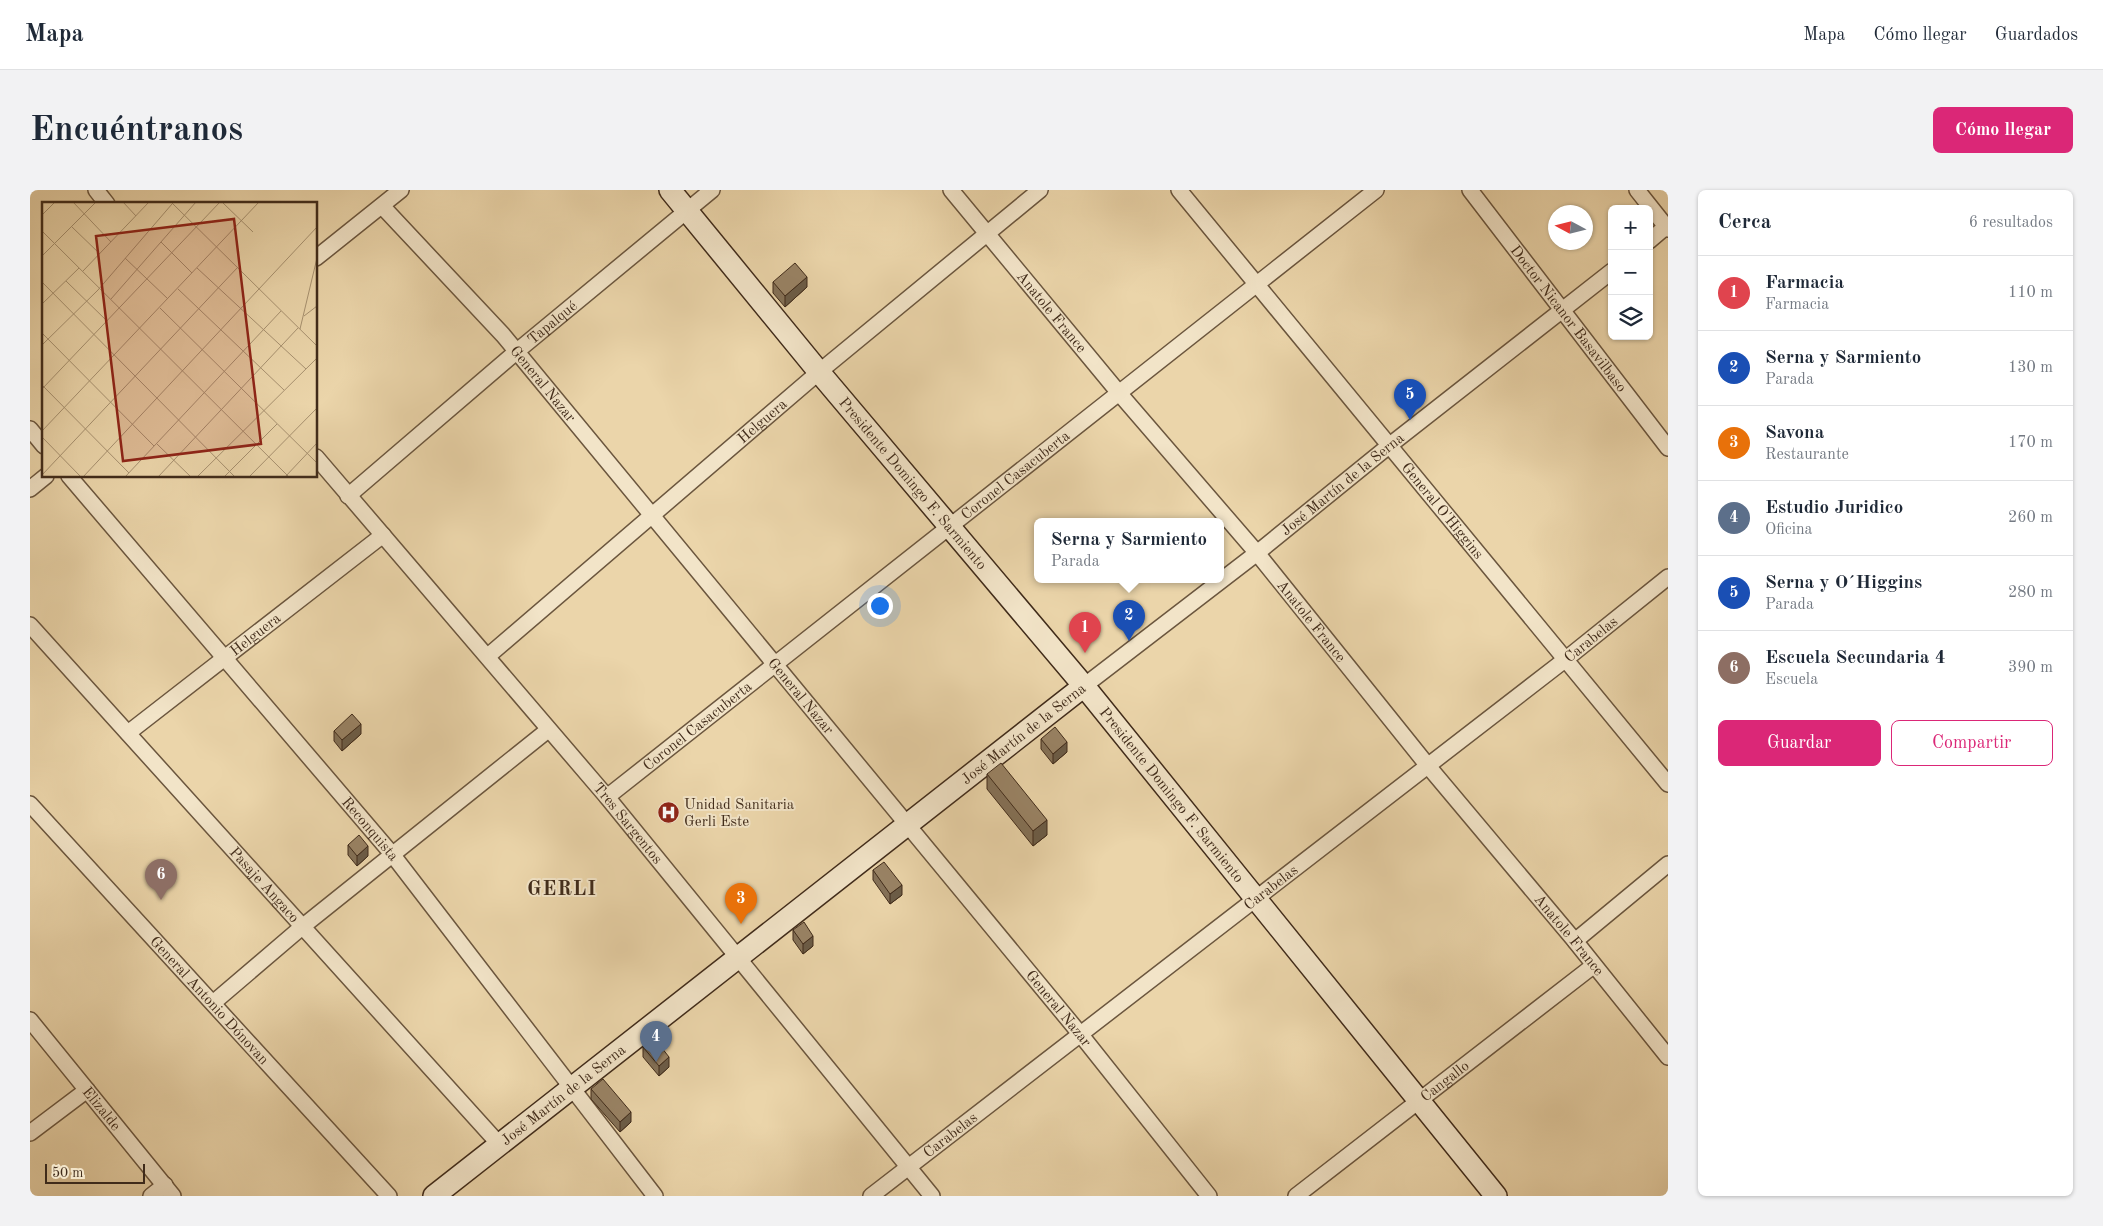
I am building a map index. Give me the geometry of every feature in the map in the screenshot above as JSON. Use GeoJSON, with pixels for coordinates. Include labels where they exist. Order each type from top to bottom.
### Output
{"type":"FeatureCollection","features":[{"type":"Feature","properties":{"kind":"street"},"geometry":{"type":"LineString","coordinates":[[96,190],[105,202]]}},
{"type":"Feature","properties":{"kind":"street"},"geometry":{"type":"LineString","coordinates":[[318,256],[401,190]]}},
{"type":"Feature","properties":{"kind":"street","name":"Presidente Domingo F. Sarmiento"},"geometry":{"type":"LineString","coordinates":[[670,190],[819,372],[1084,686],[1496,1196]]}},
{"type":"Feature","properties":{"kind":"street","name":"Tapalqué"},"geometry":{"type":"LineString","coordinates":[[348,496],[516,352],[712,190]]}},
{"type":"Feature","properties":{"kind":"street","name":"Anatole France"},"geometry":{"type":"LineString","coordinates":[[951,190],[1119,393],[1257,553],[1428,766],[1575,941],[1593,966],[1668,1057]]}},
{"type":"Feature","properties":{"kind":"street","name":"Helguera"},"geometry":{"type":"LineString","coordinates":[[488,656],[651,514],[819,372],[1040,190]]}},
{"type":"Feature","properties":{"kind":"street","name":"General O'Higgins"},"geometry":{"type":"LineString","coordinates":[[1179,190],[1668,784]]}},
{"type":"Feature","properties":{"kind":"street","name":"Coronel Casacuberta"},"geometry":{"type":"LineString","coordinates":[[607,797],[1376,190]]}},
{"type":"Feature","properties":{"kind":"street","name":"Doctor Nicanor Basavilbaso"},"geometry":{"type":"LineString","coordinates":[[1470,190],[1668,448]]}},
{"type":"Feature","properties":{"kind":"street"},"geometry":{"type":"LineString","coordinates":[[1637,190],[1667,227],[1653,238]]}},
{"type":"Feature","properties":{"kind":"street","name":"General Nazar"},"geometry":{"type":"LineString","coordinates":[[382,206],[516,352],[1081,1035],[1209,1196]]}},
{"type":"Feature","properties":{"kind":"street","name":"José Martín de la Serna"},"geometry":{"type":"LineString","coordinates":[[1224,578],[1608,274]]}},
{"type":"Feature","properties":{"kind":"street"},"geometry":{"type":"LineString","coordinates":[[30,429],[42,444]]}},
{"type":"Feature","properties":{"kind":"street","name":"Tres Sargentos"},"geometry":{"type":"LineString","coordinates":[[318,459],[607,797],[736,959],[932,1196]]}},
{"type":"Feature","properties":{"kind":"street"},"geometry":{"type":"LineString","coordinates":[[30,489],[44,478]]}},
{"type":"Feature","properties":{"kind":"street","name":"Reconquista"},"geometry":{"type":"LineString","coordinates":[[71,478],[392,854],[653,1195]]}},
{"type":"Feature","properties":{"kind":"street","name":"Helguera"},"geometry":{"type":"LineString","coordinates":[[128,733],[383,535]]}},
{"type":"Feature","properties":{"kind":"street","name":"Carabelas"},"geometry":{"type":"LineString","coordinates":[[871,1196],[1566,659],[1668,577]]}},
{"type":"Feature","properties":{"kind":"street","name":"José Martín de la Serna"},"geometry":{"type":"LineString","coordinates":[[434,1196],[905,824],[1218,583]]}},
{"type":"Feature","properties":{"kind":"street","name":"Pasaje Angaco"},"geometry":{"type":"LineString","coordinates":[[30,625],[500,1144]]}},
{"type":"Feature","properties":{"kind":"street"},"geometry":{"type":"LineString","coordinates":[[213,1003],[302,927],[548,730]]}},
{"type":"Feature","properties":{"kind":"street","name":"General Antonio Dónovan"},"geometry":{"type":"LineString","coordinates":[[30,804],[389,1196]]}},
{"type":"Feature","properties":{"kind":"street"},"geometry":{"type":"LineString","coordinates":[[1575,941],[1668,864]]}},
{"type":"Feature","properties":{"kind":"street","name":"Cangallo"},"geometry":{"type":"LineString","coordinates":[[1296,1196],[1593,966]]}},
{"type":"Feature","properties":{"kind":"street","name":"Elizalde"},"geometry":{"type":"LineString","coordinates":[[30,1020],[169,1190]]}},
{"type":"Feature","properties":{"kind":"street"},"geometry":{"type":"LineString","coordinates":[[30,1133],[87,1090]]}},
{"type":"Feature","properties":{"kind":"street"},"geometry":{"type":"LineString","coordinates":[[151,1196],[169,1190]]}},
{"type":"Feature","properties":{"kind":"building"},"geometry":{"type":"Polygon","coordinates":[[[795,263],[807,277],[785,296],[773,282],[795,263]]]}},
{"type":"Feature","properties":{"kind":"building"},"geometry":{"type":"Polygon","coordinates":[[[352,714],[361,724],[342,740],[334,731],[352,714]]]}},
{"type":"Feature","properties":{"kind":"building"},"geometry":{"type":"Polygon","coordinates":[[[1055,727],[1067,742],[1053,754],[1041,739],[1055,727]]]}},
{"type":"Feature","properties":{"kind":"building"},"geometry":{"type":"Polygon","coordinates":[[[1001,763],[1047,820],[1033,831],[987,774],[1001,763]]]}},
{"type":"Feature","properties":{"kind":"building"},"geometry":{"type":"Polygon","coordinates":[[[359,835],[368,846],[357,856],[348,845],[359,835]]]}},
{"type":"Feature","properties":{"kind":"building"},"geometry":{"type":"Polygon","coordinates":[[[884,862],[902,885],[890,894],[873,870],[884,862]]]}},
{"type":"Feature","properties":{"kind":"building"},"geometry":{"type":"Polygon","coordinates":[[[804,922],[813,936],[803,944],[793,930],[804,922]]]}},
{"type":"Feature","properties":{"kind":"building"},"geometry":{"type":"Polygon","coordinates":[[[654,1038],[669,1057],[659,1066],[643,1047],[654,1038]]]}},
{"type":"Feature","properties":{"kind":"building"},"geometry":{"type":"Polygon","coordinates":[[[603,1079],[631,1112],[620,1122],[591,1089],[603,1079]]]}},
{"type":"Feature","properties":{"kind":"place","name":"Serna y O´Higgins"},"geometry":{"type":"Point","coordinates":[1410,420]}},
{"type":"Feature","properties":{"kind":"place","name":"Serna y Sarmiento"},"geometry":{"type":"Point","coordinates":[1129,641]}},
{"type":"Feature","properties":{"kind":"place","name":"Farmacia"},"geometry":{"type":"Point","coordinates":[1085,653]}},
{"type":"Feature","properties":{"kind":"place","name":"Unidad Sanitaria Gerli Este"},"geometry":{"type":"Point","coordinates":[668,813]}},
{"type":"Feature","properties":{"kind":"place","name":"Escuela Secundaria 4"},"geometry":{"type":"Point","coordinates":[161,900]}},
{"type":"Feature","properties":{"kind":"place","name":"Savona"},"geometry":{"type":"Point","coordinates":[741,924]}},
{"type":"Feature","properties":{"kind":"place","name":"Estudio Juridico"},"geometry":{"type":"Point","coordinates":[656,1062]}},
{"type":"Feature","properties":{"kind":"district","name":"GERLI"},"geometry":{"type":"Point","coordinates":[562,888]}}]}
